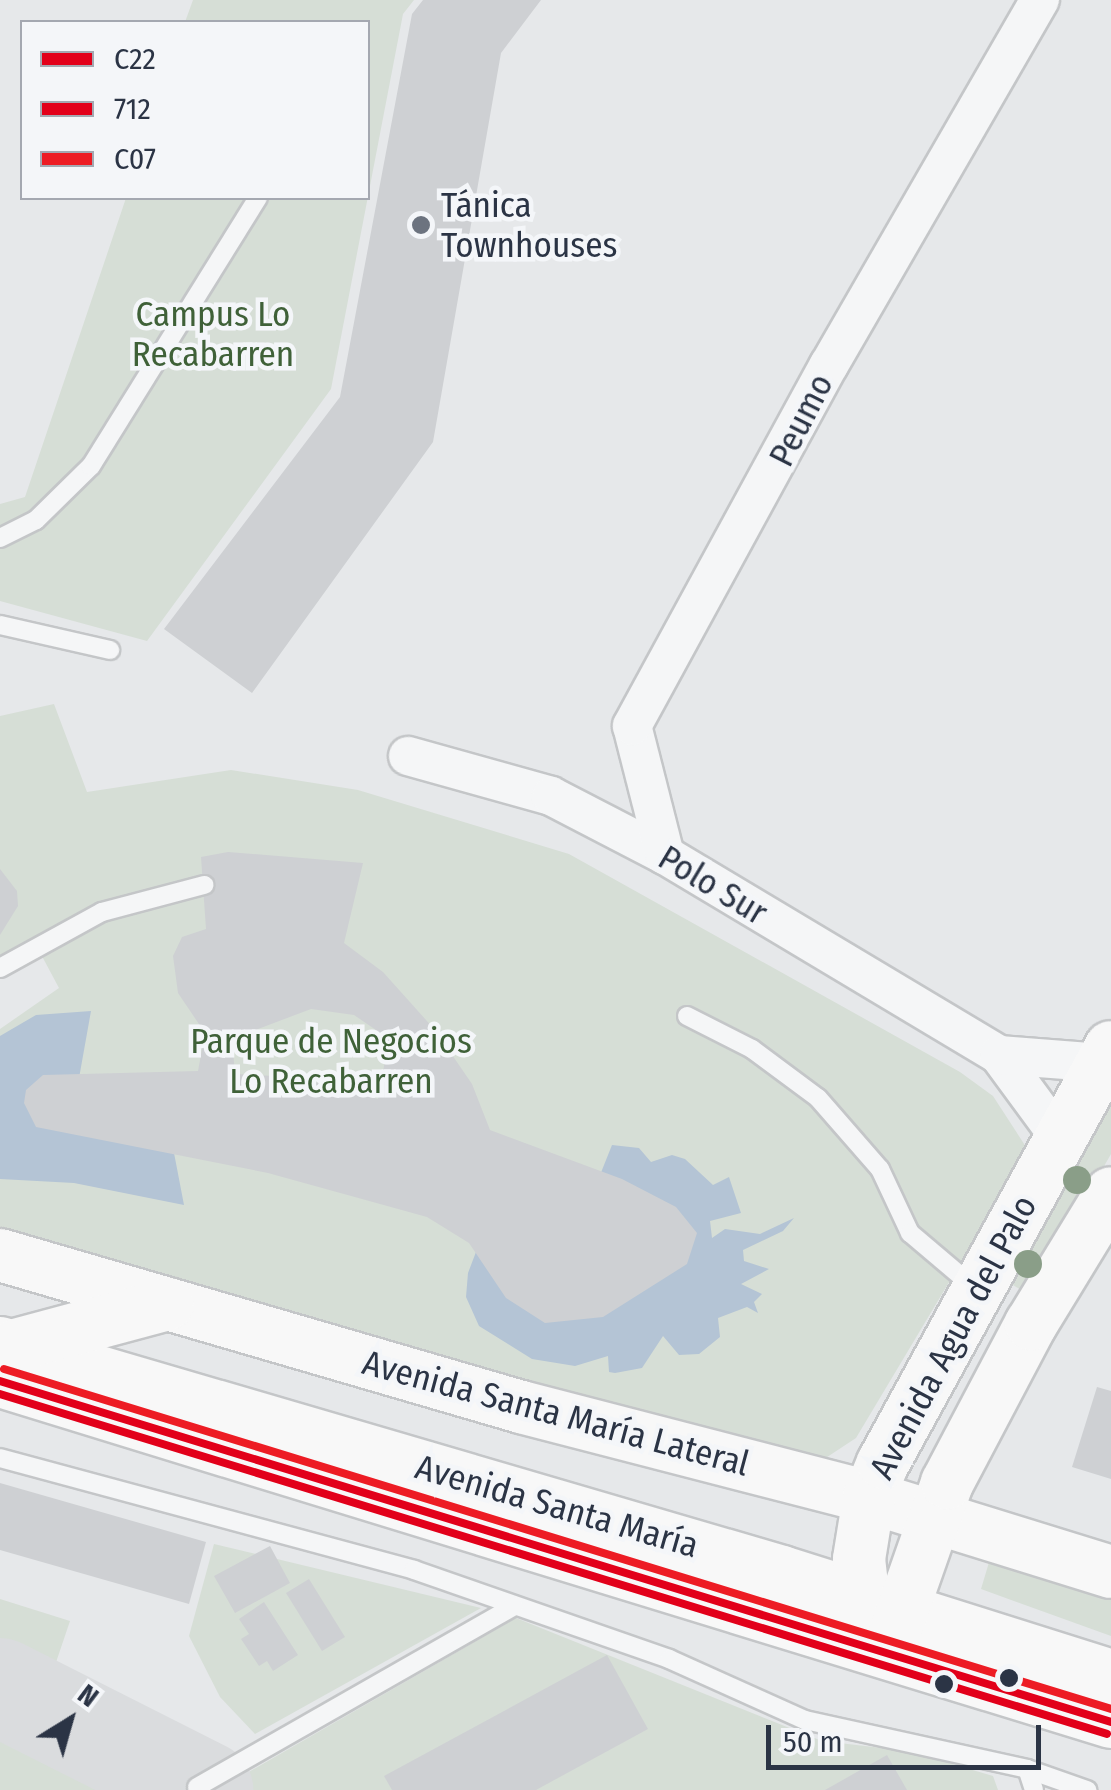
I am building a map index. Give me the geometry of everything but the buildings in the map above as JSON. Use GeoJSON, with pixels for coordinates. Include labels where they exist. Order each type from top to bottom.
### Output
{"type":"FeatureCollection","features":[{"type":"Feature","properties":{"kind":"main road","name":"Avenida Agua del Palo"},"geometry":{"type":"LineString","coordinates":[[880,1625],[868,1497],[976,1288],[1106,1055]]}},
{"type":"Feature","properties":{"kind":"main road","name":"Avenida Agua del Palo"},"geometry":{"type":"LineString","coordinates":[[880,1625],[1031,1324],[1111,1195]]}},
{"type":"Feature","properties":{"kind":"main road","name":"Avenida Santa María Lateral"},"geometry":{"type":"LineString","coordinates":[[0,1254],[521,1407],[932,1515],[1111,1572]]}},
{"type":"Feature","properties":{"kind":"main road"},"geometry":{"type":"LineString","coordinates":[[976,1288],[1031,1324]]}},
{"type":"Feature","properties":{"kind":"main road"},"geometry":{"type":"LineString","coordinates":[[3,1356],[168,1304]]}},
{"type":"Feature","properties":{"kind":"main road","name":"Avenida Santa María"},"geometry":{"type":"LineString","coordinates":[[3,1356],[782,1572],[880,1625],[1111,1722]]}},
{"type":"Feature","properties":{"kind":"main road","name":"Avenida Santa María"},"geometry":{"type":"LineString","coordinates":[[3,1356],[880,1625],[1111,1676]]}},
{"type":"Feature","properties":{"kind":"main road"},"geometry":{"type":"LineString","coordinates":[[782,1572],[832,1540],[868,1497]]}},
{"type":"Feature","properties":{"kind":"street","name":"Peumo"},"geometry":{"type":"LineString","coordinates":[[665,856],[632,726],[858,313],[1040,0]]}},
{"type":"Feature","properties":{"kind":"street","name":"Polo Sur"},"geometry":{"type":"LineString","coordinates":[[408,756],[552,796],[665,856],[999,1055],[1060,1138]]}},
{"type":"Feature","properties":{"kind":"street","name":"Polo Sur"},"geometry":{"type":"LineString","coordinates":[[999,1055],[1106,1055]]}},
{"type":"Feature","properties":{"kind":"lane"},"geometry":{"type":"LineString","coordinates":[[0,538],[36,520],[91,466],[257,200]]}},
{"type":"Feature","properties":{"kind":"lane"},"geometry":{"type":"LineString","coordinates":[[0,625],[110,650]]}},
{"type":"Feature","properties":{"kind":"lane"},"geometry":{"type":"LineString","coordinates":[[0,968],[102,912],[204,884]]}},
{"type":"Feature","properties":{"kind":"lane"},"geometry":{"type":"LineString","coordinates":[[687,1016],[752,1049],[818,1098],[880,1168],[910,1233],[976,1288]]}},
{"type":"Feature","properties":{"kind":"lane"},"geometry":{"type":"LineString","coordinates":[[0,1458],[365,1556],[668,1659],[805,1720],[1027,1769],[1087,1790]]}},
{"type":"Feature","properties":{"kind":"lane"},"geometry":{"type":"LineString","coordinates":[[197,1786],[514,1606]]}},
{"type":"Feature","properties":{"kind":"lane"},"geometry":{"type":"LineString","coordinates":[[1027,1769],[1034,1790]]}},
{"type":"Feature","properties":{"kind":"green space"},"geometry":{"type":"Polygon","coordinates":[[[193,0],[414,0],[403,14],[370,186],[370,20],[186,20],[193,0]]]}},
{"type":"Feature","properties":{"kind":"green space","name":"Campus Lo Recabarren"},"geometry":{"type":"Polygon","coordinates":[[[125,200],[368,200],[331,389],[147,641],[0,601],[0,504],[25,497],[125,200]]]}},
{"type":"Feature","properties":{"kind":"green space","name":"Parque de Negocios Lo Recabarren"},"geometry":{"type":"Polygon","coordinates":[[[54,704],[87,792],[231,770],[358,790],[569,854],[960,1072],[993,1096],[1028,1150],[856,1438],[809,1469],[0,1246],[0,1029],[59,988],[36,945],[0,968],[0,716],[54,704]]]}},
{"type":"Feature","properties":{"kind":"green space"},"geometry":{"type":"Polygon","coordinates":[[[1111,1094],[1111,1154],[1034,1288],[1024,1292],[1010,1283],[1111,1094]]]}},
{"type":"Feature","properties":{"kind":"green space"},"geometry":{"type":"Polygon","coordinates":[[[214,1544],[481,1608],[255,1734],[220,1697],[189,1636],[214,1544]]]}},
{"type":"Feature","properties":{"kind":"green space"},"geometry":{"type":"Polygon","coordinates":[[[990,1559],[1111,1598],[1111,1636],[981,1589],[990,1559]]]}},
{"type":"Feature","properties":{"kind":"green space"},"geometry":{"type":"Polygon","coordinates":[[[0,1599],[70,1621],[49,1683],[0,1675],[0,1599]]]}},
{"type":"Feature","properties":{"kind":"green space"},"geometry":{"type":"Polygon","coordinates":[[[516,1618],[822,1741],[908,1751],[993,1776],[998,1790],[233,1790],[240,1777],[516,1618]]]}},
{"type":"Feature","properties":{"kind":"green space"},"geometry":{"type":"Polygon","coordinates":[[[0,1704],[169,1790],[0,1790],[0,1704]]]}},
{"type":"Feature","properties":{"kind":"water"},"geometry":{"type":"Polygon","coordinates":[[[91,1011],[71,1123],[170,1132],[184,1205],[74,1183],[0,1179],[0,1036],[36,1015],[91,1011]]]}},
{"type":"Feature","properties":{"kind":"water"},"geometry":{"type":"Polygon","coordinates":[[[612,1145],[639,1148],[651,1162],[672,1155],[685,1159],[713,1185],[729,1177],[741,1213],[710,1221],[712,1238],[725,1229],[760,1234],[794,1218],[783,1231],[743,1250],[744,1261],[769,1269],[741,1284],[762,1294],[754,1302],[758,1313],[747,1307],[718,1318],[720,1337],[699,1354],[679,1355],[663,1336],[642,1368],[615,1373],[609,1372],[608,1356],[575,1366],[532,1359],[479,1326],[466,1297],[468,1273],[479,1244],[596,1185],[612,1145]]]}},
{"type":"Feature","properties":{"kind":"taxiway"},"geometry":{"type":"LineString","coordinates":[[0,1687],[204,1790]]}},
{"type":"Feature","properties":{"kind":"transit line","name":"C07"},"geometry":{"type":"LineString","coordinates":[[4,1369],[1111,1709]]}},
{"type":"Feature","properties":{"kind":"transit line","name":"C22"},"geometry":{"type":"LineString","coordinates":[[0,1381],[1111,1722]]}},
{"type":"Feature","properties":{"kind":"transit line","name":"712"},"geometry":{"type":"LineString","coordinates":[[0,1394],[1107,1734]]}},
{"type":"Feature","properties":{"kind":"place","name":"Tánica Townhouses"},"geometry":{"type":"Point","coordinates":[421,225]}}]}
